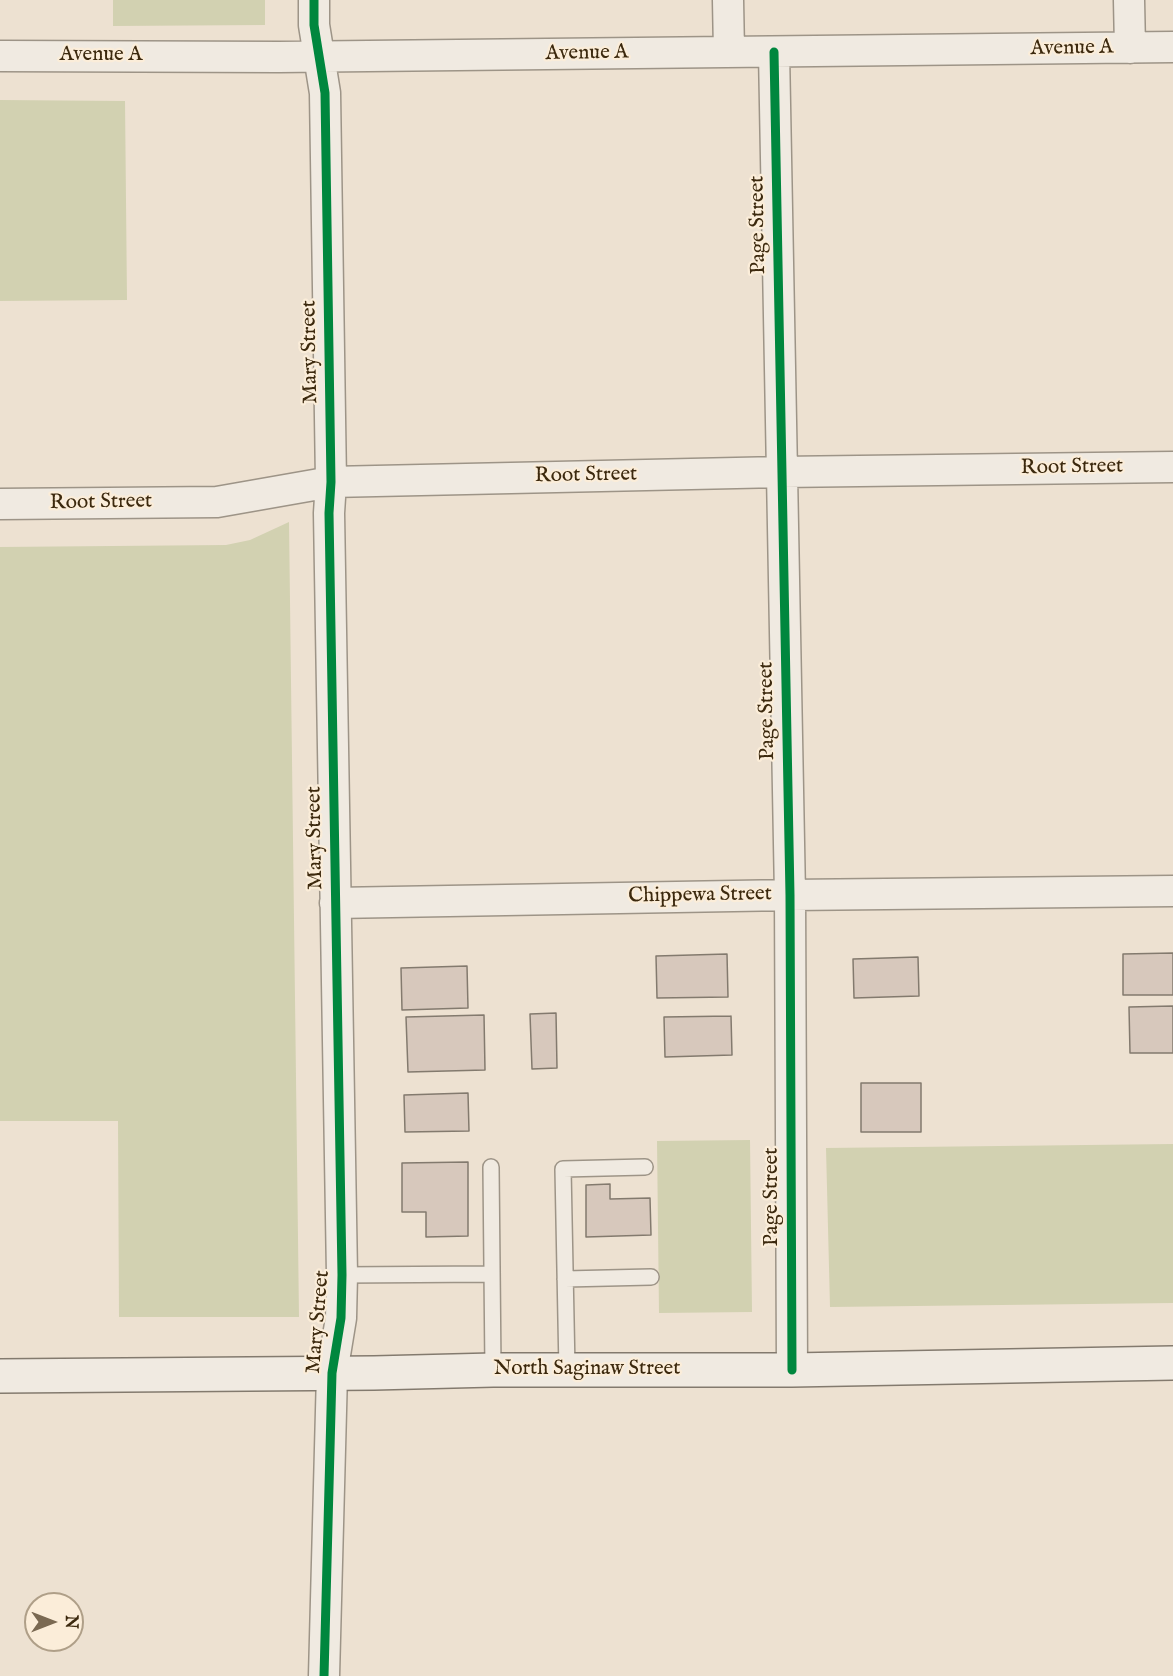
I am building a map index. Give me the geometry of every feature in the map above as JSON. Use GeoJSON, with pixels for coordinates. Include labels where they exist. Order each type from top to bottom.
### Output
{"type":"FeatureCollection","features":[{"type":"Feature","properties":{"kind":"main road","name":"North Saginaw Street"},"geometry":{"type":"LineString","coordinates":[[0,1376],[493,1370],[792,1370],[1173,1363]]}},
{"type":"Feature","properties":{"kind":"street","name":"Mary Street"},"geometry":{"type":"LineString","coordinates":[[314,0],[314,25],[325,93],[331,482],[329,513],[342,1275],[341,1318],[332,1373],[324,1676]]}},
{"type":"Feature","properties":{"kind":"street"},"geometry":{"type":"LineString","coordinates":[[728,0],[729,52]]}},
{"type":"Feature","properties":{"kind":"street"},"geometry":{"type":"LineString","coordinates":[[1130,0],[1130,48]]}},
{"type":"Feature","properties":{"kind":"street","name":"Avenue A"},"geometry":{"type":"LineString","coordinates":[[0,56],[320,57],[1173,47]]}},
{"type":"Feature","properties":{"kind":"street","name":"Page Street"},"geometry":{"type":"LineString","coordinates":[[774,52],[790,895],[792,1370]]}},
{"type":"Feature","properties":{"kind":"street","name":"Root Street"},"geometry":{"type":"LineString","coordinates":[[0,504],[217,502],[331,482],[781,472],[1173,467]]}},
{"type":"Feature","properties":{"kind":"street","name":"Chippewa Street"},"geometry":{"type":"LineString","coordinates":[[335,903],[1173,891]]}},
{"type":"Feature","properties":{"kind":"lane"},"geometry":{"type":"LineString","coordinates":[[491,1167],[493,1370]]}},
{"type":"Feature","properties":{"kind":"lane"},"geometry":{"type":"LineString","coordinates":[[567,1370],[563,1169],[645,1167]]}},
{"type":"Feature","properties":{"kind":"lane"},"geometry":{"type":"LineString","coordinates":[[342,1275],[491,1274]]}},
{"type":"Feature","properties":{"kind":"lane"},"geometry":{"type":"LineString","coordinates":[[565,1279],[651,1277]]}},
{"type":"Feature","properties":{"kind":"green space"},"geometry":{"type":"Polygon","coordinates":[[[113,0],[265,0],[265,25],[113,26],[113,0]]]}},
{"type":"Feature","properties":{"kind":"green space"},"geometry":{"type":"Polygon","coordinates":[[[0,100],[125,101],[127,300],[0,301],[0,100]]]}},
{"type":"Feature","properties":{"kind":"green space"},"geometry":{"type":"Polygon","coordinates":[[[289,522],[299,1317],[119,1317],[118,1121],[0,1121],[0,547],[226,545],[250,540],[289,522]]]}},
{"type":"Feature","properties":{"kind":"green space"},"geometry":{"type":"Polygon","coordinates":[[[750,1140],[752,1312],[659,1313],[657,1141],[750,1140]]]}},
{"type":"Feature","properties":{"kind":"green space"},"geometry":{"type":"Polygon","coordinates":[[[1173,1144],[1173,1303],[830,1307],[826,1148],[1173,1144]]]}},
{"type":"Feature","properties":{"kind":"building"},"geometry":{"type":"Polygon","coordinates":[[[1173,953],[1173,995],[1123,995],[1123,954],[1173,953]]]}},
{"type":"Feature","properties":{"kind":"building"},"geometry":{"type":"Polygon","coordinates":[[[727,954],[728,997],[657,998],[656,956],[727,954]]]}},
{"type":"Feature","properties":{"kind":"building"},"geometry":{"type":"Polygon","coordinates":[[[918,957],[919,996],[854,998],[853,959],[918,957]]]}},
{"type":"Feature","properties":{"kind":"building"},"geometry":{"type":"Polygon","coordinates":[[[467,966],[468,1008],[402,1010],[401,968],[467,966]]]}},
{"type":"Feature","properties":{"kind":"building"},"geometry":{"type":"Polygon","coordinates":[[[1173,1006],[1173,1053],[1130,1053],[1129,1007],[1173,1006]]]}},
{"type":"Feature","properties":{"kind":"building"},"geometry":{"type":"Polygon","coordinates":[[[556,1013],[557,1068],[532,1069],[530,1014],[556,1013]]]}},
{"type":"Feature","properties":{"kind":"building"},"geometry":{"type":"Polygon","coordinates":[[[484,1015],[485,1070],[408,1072],[406,1017],[484,1015]]]}},
{"type":"Feature","properties":{"kind":"building"},"geometry":{"type":"Polygon","coordinates":[[[731,1016],[732,1055],[665,1057],[664,1017],[731,1016]]]}},
{"type":"Feature","properties":{"kind":"building"},"geometry":{"type":"Polygon","coordinates":[[[861,1083],[921,1083],[921,1132],[861,1132],[861,1083]]]}},
{"type":"Feature","properties":{"kind":"building"},"geometry":{"type":"Polygon","coordinates":[[[468,1093],[469,1131],[405,1132],[404,1095],[468,1093]]]}},
{"type":"Feature","properties":{"kind":"building"},"geometry":{"type":"Polygon","coordinates":[[[468,1162],[468,1236],[426,1237],[426,1212],[402,1212],[402,1163],[468,1162]]]}},
{"type":"Feature","properties":{"kind":"building"},"geometry":{"type":"Polygon","coordinates":[[[610,1184],[610,1199],[650,1198],[651,1235],[586,1237],[586,1185],[610,1184]]]}},
{"type":"Feature","properties":{"kind":"cycle path"},"geometry":{"type":"LineString","coordinates":[[314,0],[314,25],[325,93],[331,482],[329,513],[342,1275],[341,1318],[332,1373],[324,1676]]}},
{"type":"Feature","properties":{"kind":"cycle path"},"geometry":{"type":"LineString","coordinates":[[774,52],[790,895],[792,1370]]}}]}
